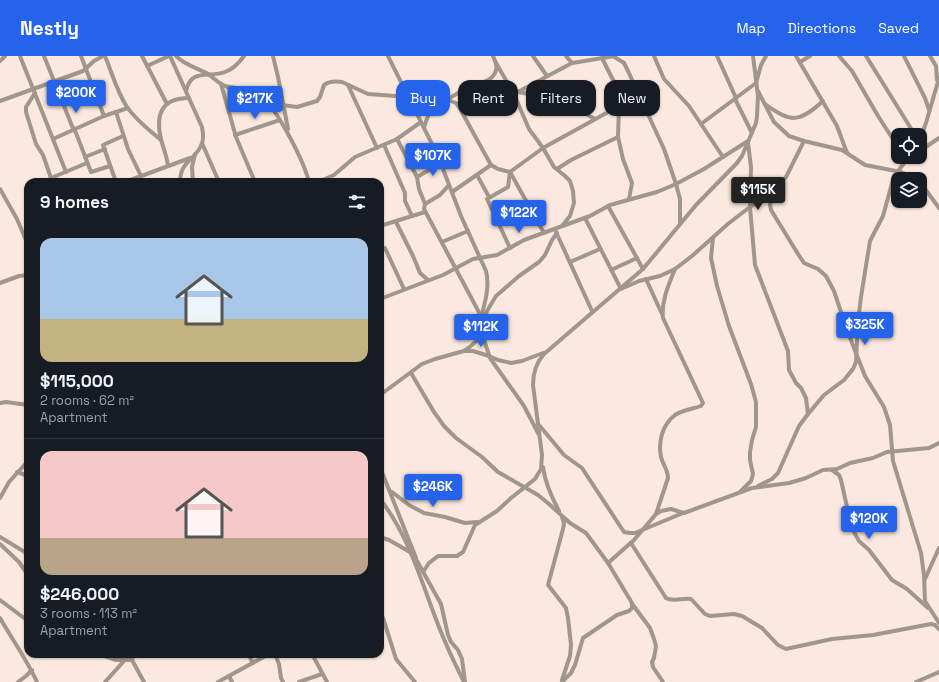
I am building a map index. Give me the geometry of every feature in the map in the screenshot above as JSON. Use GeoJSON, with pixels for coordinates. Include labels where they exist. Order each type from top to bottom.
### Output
{"type":"FeatureCollection","features":[{"type":"Feature","properties":{"kind":"street"},"geometry":{"type":"LineString","coordinates":[[0,61],[5,56]]}},
{"type":"Feature","properties":{"kind":"street"},"geometry":{"type":"LineString","coordinates":[[20,56],[66,172]]}},
{"type":"Feature","properties":{"kind":"street"},"geometry":{"type":"LineString","coordinates":[[44,56],[92,173],[110,166]]}},
{"type":"Feature","properties":{"kind":"street"},"geometry":{"type":"LineString","coordinates":[[81,56],[104,116]]}},
{"type":"Feature","properties":{"kind":"street"},"geometry":{"type":"LineString","coordinates":[[0,101],[34,91],[54,81],[87,69],[94,61],[104,56],[122,99],[128,108],[145,127],[161,140]]}},
{"type":"Feature","properties":{"kind":"street"},"geometry":{"type":"LineString","coordinates":[[142,56],[167,104]]}},
{"type":"Feature","properties":{"kind":"street"},"geometry":{"type":"LineString","coordinates":[[147,66],[170,56],[202,127],[202,143],[199,150],[182,170],[181,178]]}},
{"type":"Feature","properties":{"kind":"street"},"geometry":{"type":"LineString","coordinates":[[176,56],[185,63],[209,74],[221,84],[257,92],[268,102],[280,120],[304,167],[308,178]]}},
{"type":"Feature","properties":{"kind":"street"},"geometry":{"type":"LineString","coordinates":[[186,92],[187,86],[193,79],[198,76],[219,74],[237,64],[244,56]]}},
{"type":"Feature","properties":{"kind":"street"},"geometry":{"type":"LineString","coordinates":[[272,56],[278,76],[286,124],[292,143]]}},
{"type":"Feature","properties":{"kind":"street"},"geometry":{"type":"LineString","coordinates":[[388,56],[400,80]]}},
{"type":"Feature","properties":{"kind":"street"},"geometry":{"type":"LineString","coordinates":[[493,56],[507,80]]}},
{"type":"Feature","properties":{"kind":"street"},"geometry":{"type":"LineString","coordinates":[[533,56],[548,76]]}},
{"type":"Feature","properties":{"kind":"street"},"geometry":{"type":"LineString","coordinates":[[566,56],[572,63]]}},
{"type":"Feature","properties":{"kind":"street"},"geometry":{"type":"LineString","coordinates":[[518,92],[572,63],[614,56],[624,63],[632,80]]}},
{"type":"Feature","properties":{"kind":"street"},"geometry":{"type":"LineString","coordinates":[[654,56],[664,79],[686,102],[723,156]]}},
{"type":"Feature","properties":{"kind":"street"},"geometry":{"type":"LineString","coordinates":[[716,56],[752,133]]}},
{"type":"Feature","properties":{"kind":"street"},"geometry":{"type":"LineString","coordinates":[[562,682],[570,656],[571,645],[568,618],[566,608],[548,585],[564,523],[562,515],[550,495],[545,480],[542,463],[533,377],[536,364],[547,351],[592,311],[621,289],[643,269],[696,204],[737,163],[742,156],[752,133],[757,116],[758,106],[753,56]]}},
{"type":"Feature","properties":{"kind":"street"},"geometry":{"type":"LineString","coordinates":[[766,56],[761,65],[756,85],[770,117],[778,127],[789,136],[804,141],[834,147],[847,153],[865,165],[897,171]]}},
{"type":"Feature","properties":{"kind":"street"},"geometry":{"type":"LineString","coordinates":[[796,56],[837,126],[847,153]]}},
{"type":"Feature","properties":{"kind":"street"},"geometry":{"type":"LineString","coordinates":[[800,62],[810,56]]}},
{"type":"Feature","properties":{"kind":"street"},"geometry":{"type":"LineString","coordinates":[[839,56],[852,71],[891,136]]}},
{"type":"Feature","properties":{"kind":"street"},"geometry":{"type":"LineString","coordinates":[[866,56],[911,128]]}},
{"type":"Feature","properties":{"kind":"street"},"geometry":{"type":"LineString","coordinates":[[904,56],[925,98],[929,111]]}},
{"type":"Feature","properties":{"kind":"street"},"geometry":{"type":"LineString","coordinates":[[924,128],[938,80],[936,66],[930,56]]}},
{"type":"Feature","properties":{"kind":"street"},"geometry":{"type":"LineString","coordinates":[[602,58],[613,80]]}},
{"type":"Feature","properties":{"kind":"street"},"geometry":{"type":"LineString","coordinates":[[450,99],[469,87],[489,80],[496,72],[496,63]]}},
{"type":"Feature","properties":{"kind":"street"},"geometry":{"type":"LineString","coordinates":[[282,105],[297,107],[317,101],[324,85],[329,82],[337,81],[348,84],[368,94],[396,96]]}},
{"type":"Feature","properties":{"kind":"street"},"geometry":{"type":"LineString","coordinates":[[221,84],[235,135],[253,178]]}},
{"type":"Feature","properties":{"kind":"street"},"geometry":{"type":"LineString","coordinates":[[348,84],[377,148]]}},
{"type":"Feature","properties":{"kind":"street"},"geometry":{"type":"LineString","coordinates":[[701,124],[756,85]]}},
{"type":"Feature","properties":{"kind":"street"},"geometry":{"type":"LineString","coordinates":[[34,91],[26,107],[26,112],[36,144],[43,155],[50,178]]}},
{"type":"Feature","properties":{"kind":"street"},"geometry":{"type":"LineString","coordinates":[[518,93],[551,98],[564,107],[584,113],[596,119]]}},
{"type":"Feature","properties":{"kind":"street"},"geometry":{"type":"LineString","coordinates":[[168,166],[167,155],[161,140],[161,110],[167,104],[183,98],[189,98]]}},
{"type":"Feature","properties":{"kind":"street"},"geometry":{"type":"LineString","coordinates":[[482,320],[496,296],[519,276],[539,262],[545,255],[556,231],[562,226],[572,211],[574,196],[568,178],[553,165],[526,124],[518,99]]}},
{"type":"Feature","properties":{"kind":"street"},"geometry":{"type":"LineString","coordinates":[[450,101],[456,103],[459,107],[491,165],[498,169],[510,172],[544,233]]}},
{"type":"Feature","properties":{"kind":"street"},"geometry":{"type":"LineString","coordinates":[[763,102],[778,113],[790,118],[805,116],[823,101]]}},
{"type":"Feature","properties":{"kind":"street"},"geometry":{"type":"LineString","coordinates":[[53,139],[104,116],[128,108]]}},
{"type":"Feature","properties":{"kind":"street"},"geometry":{"type":"LineString","coordinates":[[116,112],[123,136],[141,176]]}},
{"type":"Feature","properties":{"kind":"street"},"geometry":{"type":"LineString","coordinates":[[489,197],[508,187],[510,172],[543,148],[604,114]]}},
{"type":"Feature","properties":{"kind":"street"},"geometry":{"type":"LineString","coordinates":[[418,116],[441,163],[468,231],[481,258],[488,279],[482,320],[486,348],[489,356],[524,406],[540,435]]}},
{"type":"Feature","properties":{"kind":"street"},"geometry":{"type":"LineString","coordinates":[[424,127],[429,116]]}},
{"type":"Feature","properties":{"kind":"street"},"geometry":{"type":"LineString","coordinates":[[619,116],[618,137],[623,160],[632,183],[629,199]]}},
{"type":"Feature","properties":{"kind":"street"},"geometry":{"type":"LineString","coordinates":[[649,116],[664,149],[676,184],[680,199],[680,223]]}},
{"type":"Feature","properties":{"kind":"street"},"geometry":{"type":"LineString","coordinates":[[235,135],[280,120]]}},
{"type":"Feature","properties":{"kind":"street"},"geometry":{"type":"LineString","coordinates":[[329,178],[355,157],[397,139],[421,122]]}},
{"type":"Feature","properties":{"kind":"street"},"geometry":{"type":"LineString","coordinates":[[114,178],[104,144],[123,136]]}},
{"type":"Feature","properties":{"kind":"street"},"geometry":{"type":"LineString","coordinates":[[557,169],[571,160],[618,137]]}},
{"type":"Feature","properties":{"kind":"street"},"geometry":{"type":"LineString","coordinates":[[927,146],[939,138]]}},
{"type":"Feature","properties":{"kind":"street"},"geometry":{"type":"LineString","coordinates":[[397,139],[417,177],[419,191],[425,204],[425,212],[456,268],[482,320]]}},
{"type":"Feature","properties":{"kind":"street"},"geometry":{"type":"LineString","coordinates":[[562,226],[595,214],[608,206],[657,192],[676,184],[748,141]]}},
{"type":"Feature","properties":{"kind":"street"},"geometry":{"type":"LineString","coordinates":[[748,141],[751,167],[750,207],[754,265],[788,351],[789,370],[806,398],[808,414]]}},
{"type":"Feature","properties":{"kind":"street"},"geometry":{"type":"LineString","coordinates":[[621,289],[660,276],[675,269],[750,207],[773,191],[786,177],[804,141]]}},
{"type":"Feature","properties":{"kind":"street"},"geometry":{"type":"LineString","coordinates":[[202,143],[217,178]]}},
{"type":"Feature","properties":{"kind":"street"},"geometry":{"type":"LineString","coordinates":[[384,145],[405,193],[406,201],[412,216]]}},
{"type":"Feature","properties":{"kind":"street"},"geometry":{"type":"LineString","coordinates":[[85,157],[105,149]]}},
{"type":"Feature","properties":{"kind":"street"},"geometry":{"type":"LineString","coordinates":[[136,178],[194,155]]}},
{"type":"Feature","properties":{"kind":"street"},"geometry":{"type":"LineString","coordinates":[[193,178],[192,167],[194,155]]}},
{"type":"Feature","properties":{"kind":"street"},"geometry":{"type":"LineString","coordinates":[[55,178],[87,162]]}},
{"type":"Feature","properties":{"kind":"street"},"geometry":{"type":"LineString","coordinates":[[417,177],[441,163]]}},
{"type":"Feature","properties":{"kind":"street"},"geometry":{"type":"LineString","coordinates":[[538,425],[564,455],[582,468],[624,532],[635,533],[772,479],[778,473],[799,426],[824,395],[848,375],[856,362],[861,297],[870,241],[883,216],[894,176],[903,164]]}},
{"type":"Feature","properties":{"kind":"street"},"geometry":{"type":"LineString","coordinates":[[452,192],[491,165]]}},
{"type":"Feature","properties":{"kind":"street"},"geometry":{"type":"LineString","coordinates":[[477,175],[489,197],[487,201],[510,248]]}},
{"type":"Feature","properties":{"kind":"street"},"geometry":{"type":"LineString","coordinates":[[425,204],[440,195],[449,185]]}},
{"type":"Feature","properties":{"kind":"street"},"geometry":{"type":"LineString","coordinates":[[0,188],[23,233]]}},
{"type":"Feature","properties":{"kind":"street"},"geometry":{"type":"LineString","coordinates":[[773,191],[770,205],[771,210],[804,262],[818,269],[826,276],[834,290],[847,330],[865,376],[884,407],[890,425],[893,461],[921,553],[925,601],[939,623]]}},
{"type":"Feature","properties":{"kind":"street"},"geometry":{"type":"LineString","coordinates":[[927,192],[939,208]]}},
{"type":"Feature","properties":{"kind":"street"},"geometry":{"type":"LineString","coordinates":[[608,206],[643,269]]}},
{"type":"Feature","properties":{"kind":"street"},"geometry":{"type":"LineString","coordinates":[[384,225],[425,212]]}},
{"type":"Feature","properties":{"kind":"street"},"geometry":{"type":"LineString","coordinates":[[585,218],[621,289]]}},
{"type":"Feature","properties":{"kind":"street"},"geometry":{"type":"LineString","coordinates":[[396,222],[420,273],[428,280]]}},
{"type":"Feature","properties":{"kind":"street"},"geometry":{"type":"LineString","coordinates":[[442,242],[468,231]]}},
{"type":"Feature","properties":{"kind":"street"},"geometry":{"type":"LineString","coordinates":[[384,297],[456,268],[473,259],[497,255],[524,240],[544,233],[556,231]]}},
{"type":"Feature","properties":{"kind":"street"},"geometry":{"type":"LineString","coordinates":[[556,231],[592,311]]}},
{"type":"Feature","properties":{"kind":"street"},"geometry":{"type":"LineString","coordinates":[[712,238],[711,258],[717,286],[729,326],[751,384],[756,402],[756,427],[750,452],[753,474],[751,481],[740,492]]}},
{"type":"Feature","properties":{"kind":"street"},"geometry":{"type":"LineString","coordinates":[[384,248],[404,289]]}},
{"type":"Feature","properties":{"kind":"street"},"geometry":{"type":"LineString","coordinates":[[570,262],[600,249]]}},
{"type":"Feature","properties":{"kind":"street"},"geometry":{"type":"LineString","coordinates":[[611,270],[637,258]]}},
{"type":"Feature","properties":{"kind":"street"},"geometry":{"type":"LineString","coordinates":[[664,318],[664,300],[675,269]]}},
{"type":"Feature","properties":{"kind":"street"},"geometry":{"type":"LineString","coordinates":[[0,282],[18,276],[24,276]]}},
{"type":"Feature","properties":{"kind":"street"},"geometry":{"type":"LineString","coordinates":[[646,280],[703,403],[701,406],[675,415],[665,426],[660,442],[661,457],[668,473],[668,478],[656,514]]}},
{"type":"Feature","properties":{"kind":"street"},"geometry":{"type":"LineString","coordinates":[[384,392],[422,364],[464,351],[471,347],[478,340],[483,330]]}},
{"type":"Feature","properties":{"kind":"street"},"geometry":{"type":"LineString","coordinates":[[464,351],[473,351],[511,363],[522,362],[547,351]]}},
{"type":"Feature","properties":{"kind":"street"},"geometry":{"type":"LineString","coordinates":[[411,372],[434,412],[448,430],[498,472],[549,504],[570,523],[586,533],[608,563],[632,604],[650,628],[656,646],[652,662],[653,667],[663,682]]}},
{"type":"Feature","properties":{"kind":"street"},"geometry":{"type":"LineString","coordinates":[[0,403],[6,402],[24,404]]}},
{"type":"Feature","properties":{"kind":"street"},"geometry":{"type":"LineString","coordinates":[[752,488],[789,483],[806,478],[823,470],[873,458],[892,451],[928,448],[939,443]]}},
{"type":"Feature","properties":{"kind":"street"},"geometry":{"type":"LineString","coordinates":[[423,572],[429,563],[438,556],[457,556],[463,552],[473,528],[478,522],[497,511],[524,488],[539,474],[542,463]]}},
{"type":"Feature","properties":{"kind":"street"},"geometry":{"type":"LineString","coordinates":[[0,498],[9,482],[24,466]]}},
{"type":"Feature","properties":{"kind":"street"},"geometry":{"type":"LineString","coordinates":[[830,469],[839,475],[854,532],[859,541],[892,580],[907,589],[929,608]]}},
{"type":"Feature","properties":{"kind":"street"},"geometry":{"type":"LineString","coordinates":[[17,472],[24,475]]}},
{"type":"Feature","properties":{"kind":"street"},"geometry":{"type":"LineString","coordinates":[[384,477],[417,561],[441,604],[448,635],[462,659],[464,682]]}},
{"type":"Feature","properties":{"kind":"street"},"geometry":{"type":"LineString","coordinates":[[390,491],[409,505],[424,513],[465,523],[478,522]]}},
{"type":"Feature","properties":{"kind":"street"},"geometry":{"type":"LineString","coordinates":[[384,505],[402,534],[446,646],[464,682]]}},
{"type":"Feature","properties":{"kind":"street"},"geometry":{"type":"LineString","coordinates":[[608,563],[631,543],[656,514],[670,508],[684,513]]}},
{"type":"Feature","properties":{"kind":"street"},"geometry":{"type":"LineString","coordinates":[[0,537],[24,552]]}},
{"type":"Feature","properties":{"kind":"street"},"geometry":{"type":"LineString","coordinates":[[384,538],[410,552],[417,561]]}},
{"type":"Feature","properties":{"kind":"street"},"geometry":{"type":"LineString","coordinates":[[631,543],[666,598],[671,601],[682,598],[691,598],[706,614],[710,616],[734,614],[742,616],[762,628],[778,645],[786,649],[832,639],[873,635],[931,624],[936,625],[939,629]]}},
{"type":"Feature","properties":{"kind":"street"},"geometry":{"type":"LineString","coordinates":[[0,544],[19,562],[24,569]]}},
{"type":"Feature","properties":{"kind":"street"},"geometry":{"type":"LineString","coordinates":[[924,581],[939,548]]}},
{"type":"Feature","properties":{"kind":"street"},"geometry":{"type":"LineString","coordinates":[[0,600],[24,618]]}},
{"type":"Feature","properties":{"kind":"street"},"geometry":{"type":"LineString","coordinates":[[562,682],[571,673],[583,638],[617,614],[629,611],[632,608],[632,604]]}},
{"type":"Feature","properties":{"kind":"street"},"geometry":{"type":"LineString","coordinates":[[0,618],[24,657]]}},
{"type":"Feature","properties":{"kind":"street"},"geometry":{"type":"LineString","coordinates":[[384,621],[396,659],[415,682]]}},
{"type":"Feature","properties":{"kind":"street"},"geometry":{"type":"LineString","coordinates":[[25,658],[37,682]]}},
{"type":"Feature","properties":{"kind":"street"},"geometry":{"type":"LineString","coordinates":[[111,658],[124,661],[132,660],[144,682]]}},
{"type":"Feature","properties":{"kind":"street"},"geometry":{"type":"LineString","coordinates":[[250,658],[253,663]]}},
{"type":"Feature","properties":{"kind":"street"},"geometry":{"type":"LineString","coordinates":[[218,682],[262,658]]}},
{"type":"Feature","properties":{"kind":"street"},"geometry":{"type":"LineString","coordinates":[[277,658],[282,682]]}},
{"type":"Feature","properties":{"kind":"street"},"geometry":{"type":"LineString","coordinates":[[314,658],[327,682]]}},
{"type":"Feature","properties":{"kind":"street"},"geometry":{"type":"LineString","coordinates":[[105,682],[124,661]]}},
{"type":"Feature","properties":{"kind":"street"},"geometry":{"type":"LineString","coordinates":[[18,682],[32,670]]}},
{"type":"Feature","properties":{"kind":"street"},"geometry":{"type":"LineString","coordinates":[[916,682],[939,672]]}},
{"type":"Feature","properties":{"kind":"street"},"geometry":{"type":"LineString","coordinates":[[299,682],[322,674]]}},
{"type":"Feature","properties":{"kind":"street"},"geometry":{"type":"LineString","coordinates":[[229,676],[232,682]]}}]}
